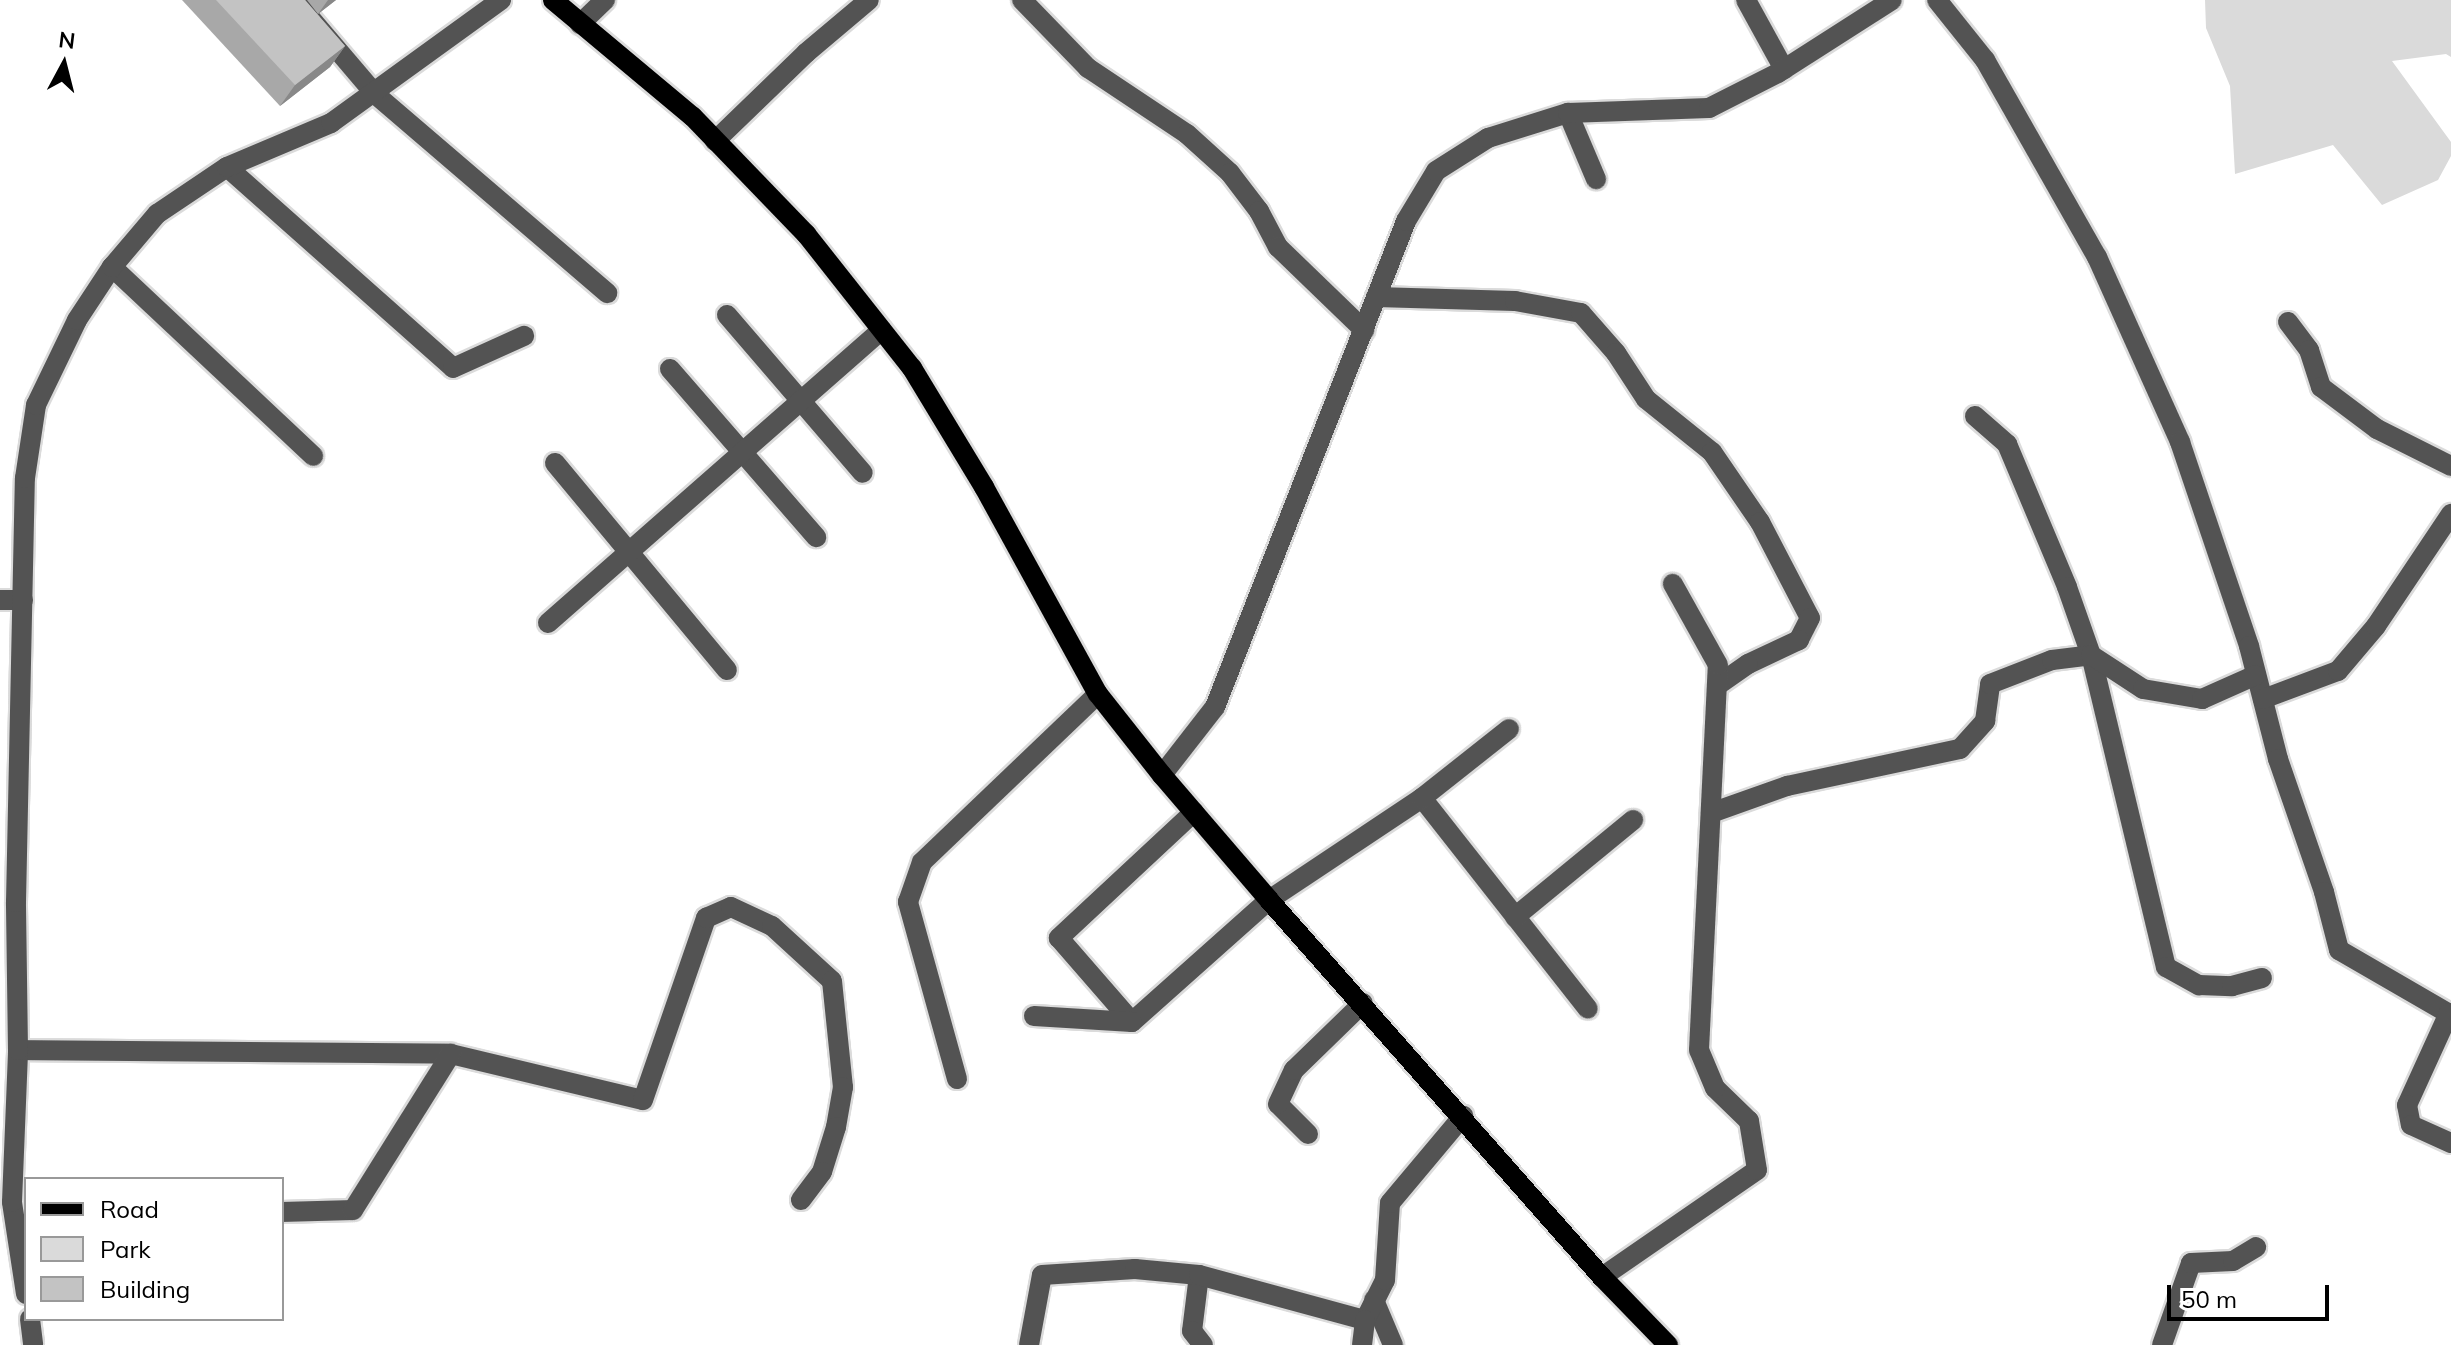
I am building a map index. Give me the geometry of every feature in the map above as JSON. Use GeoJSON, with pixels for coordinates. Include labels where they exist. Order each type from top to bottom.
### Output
{"type":"FeatureCollection","features":[{"type":"Feature","properties":{"kind":"main road"},"geometry":{"type":"LineString","coordinates":[[553,0],[693,117],[806,234],[912,368],[984,487],[1098,694],[1162,775],[1269,900],[1463,1116],[1602,1277],[1668,1345]]}},
{"type":"Feature","properties":{"kind":"main road"},"geometry":{"type":"LineString","coordinates":[[1602,1277],[1653,1345]]}},
{"type":"Feature","properties":{"kind":"street"},"geometry":{"type":"LineString","coordinates":[[295,0],[375,94],[607,293]]}},
{"type":"Feature","properties":{"kind":"street"},"geometry":{"type":"LineString","coordinates":[[24,1268],[19,1203],[18,1050],[8,902],[9,751],[23,600],[25,478],[36,405],[77,320],[112,267],[157,214],[227,167],[331,123],[501,0]]}},
{"type":"Feature","properties":{"kind":"street"},"geometry":{"type":"LineString","coordinates":[[580,24],[605,0]]}},
{"type":"Feature","properties":{"kind":"street"},"geometry":{"type":"LineString","coordinates":[[715,141],[806,53],[869,0]]}},
{"type":"Feature","properties":{"kind":"street"},"geometry":{"type":"LineString","coordinates":[[1022,0],[1088,68],[1187,134],[1230,173],[1259,211],[1278,247],[1364,330]]}},
{"type":"Feature","properties":{"kind":"street"},"geometry":{"type":"LineString","coordinates":[[1746,0],[1784,69]]}},
{"type":"Feature","properties":{"kind":"street"},"geometry":{"type":"LineString","coordinates":[[1162,775],[1215,707],[1406,221],[1436,171],[1488,138],[1568,113],[1709,108],[1784,69],[1892,0]]}},
{"type":"Feature","properties":{"kind":"street"},"geometry":{"type":"LineString","coordinates":[[1937,0],[1985,60],[2097,257],[2180,442],[2256,675],[2339,950],[2450,1014],[2407,1105],[2411,1125],[2451,1143]]}},
{"type":"Feature","properties":{"kind":"street"},"geometry":{"type":"LineString","coordinates":[[1568,113],[1596,179]]}},
{"type":"Feature","properties":{"kind":"street"},"geometry":{"type":"LineString","coordinates":[[227,167],[453,368],[524,336]]}},
{"type":"Feature","properties":{"kind":"street"},"geometry":{"type":"LineString","coordinates":[[112,267],[313,456]]}},
{"type":"Feature","properties":{"kind":"street"},"geometry":{"type":"LineString","coordinates":[[1376,297],[1515,301],[1581,313],[1616,353],[1646,399],[1712,452],[1760,522],[1810,618],[1799,640],[1748,664],[1717,686]]}},
{"type":"Feature","properties":{"kind":"street"},"geometry":{"type":"LineString","coordinates":[[727,315],[863,473]]}},
{"type":"Feature","properties":{"kind":"street"},"geometry":{"type":"LineString","coordinates":[[2288,322],[2309,350],[2321,387],[2377,429],[2451,466]]}},
{"type":"Feature","properties":{"kind":"street"},"geometry":{"type":"LineString","coordinates":[[548,623],[881,330]]}},
{"type":"Feature","properties":{"kind":"street"},"geometry":{"type":"LineString","coordinates":[[670,369],[816,537]]}},
{"type":"Feature","properties":{"kind":"street"},"geometry":{"type":"LineString","coordinates":[[1975,416],[2007,444],[2067,587],[2091,655],[2166,967],[2199,985],[2232,986],[2262,978]]}},
{"type":"Feature","properties":{"kind":"street"},"geometry":{"type":"LineString","coordinates":[[555,463],[727,670]]}},
{"type":"Feature","properties":{"kind":"street"},"geometry":{"type":"LineString","coordinates":[[2263,699],[2338,671],[2376,626],[2451,514]]}},
{"type":"Feature","properties":{"kind":"street"},"geometry":{"type":"LineString","coordinates":[[1602,1277],[1757,1170],[1749,1121],[1715,1088],[1699,1050],[1718,665],[1673,584]]}},
{"type":"Feature","properties":{"kind":"street"},"geometry":{"type":"LineString","coordinates":[[0,600],[23,600]]}},
{"type":"Feature","properties":{"kind":"street"},"geometry":{"type":"LineString","coordinates":[[1711,813],[1787,786],[1960,749],[1985,721],[1990,684],[2052,660],[2091,655],[2143,689],[2202,699],[2256,675]]}},
{"type":"Feature","properties":{"kind":"street"},"geometry":{"type":"LineString","coordinates":[[957,1079],[908,902],[912,888],[922,862],[1098,694]]}},
{"type":"Feature","properties":{"kind":"street"},"geometry":{"type":"LineString","coordinates":[[1034,1016],[1132,1022],[1269,900],[1422,798],[1509,729]]}},
{"type":"Feature","properties":{"kind":"street"},"geometry":{"type":"LineString","coordinates":[[1422,798],[1588,1009]]}},
{"type":"Feature","properties":{"kind":"street"},"geometry":{"type":"LineString","coordinates":[[1132,1022],[1059,938],[1194,812]]}},
{"type":"Feature","properties":{"kind":"street"},"geometry":{"type":"LineString","coordinates":[[1515,917],[1633,820]]}},
{"type":"Feature","properties":{"kind":"street"},"geometry":{"type":"LineString","coordinates":[[18,1050],[451,1054],[643,1100],[706,918],[731,907],[772,926],[832,981],[843,1087],[836,1127],[822,1172],[801,1200]]}},
{"type":"Feature","properties":{"kind":"street"},"geometry":{"type":"LineString","coordinates":[[1308,1134],[1278,1104],[1294,1070],[1363,1003]]}},
{"type":"Feature","properties":{"kind":"street"},"geometry":{"type":"LineString","coordinates":[[284,1212],[353,1210],[451,1054]]}},
{"type":"Feature","properties":{"kind":"street"},"geometry":{"type":"LineString","coordinates":[[1362,1345],[1365,1320],[1385,1280],[1390,1203],[1463,1116]]}},
{"type":"Feature","properties":{"kind":"street"},"geometry":{"type":"LineString","coordinates":[[2162,1345],[2191,1263],[2233,1261],[2256,1247]]}},
{"type":"Feature","properties":{"kind":"street"},"geometry":{"type":"LineString","coordinates":[[1029,1345],[1042,1275],[1135,1269],[1199,1275],[1365,1320]]}},
{"type":"Feature","properties":{"kind":"street"},"geometry":{"type":"LineString","coordinates":[[1199,1275],[1192,1331],[1203,1345]]}},
{"type":"Feature","properties":{"kind":"street"},"geometry":{"type":"LineString","coordinates":[[1374,1300],[1393,1345]]}},
{"type":"Feature","properties":{"kind":"street"},"geometry":{"type":"LineString","coordinates":[[30,1321],[33,1345]]}},
{"type":"Feature","properties":{"kind":"green space"},"geometry":{"type":"Polygon","coordinates":[[[2205,0],[2451,0],[2451,57],[2446,54],[2392,61],[2451,142],[2451,156],[2438,180],[2382,205],[2333,145],[2235,174],[2230,86],[2206,28],[2205,0]]]}},
{"type":"Feature","properties":{"kind":"building"},"geometry":{"type":"Polygon","coordinates":[[[216,0],[305,0],[345,46],[295,85],[216,0]]]}}]}
